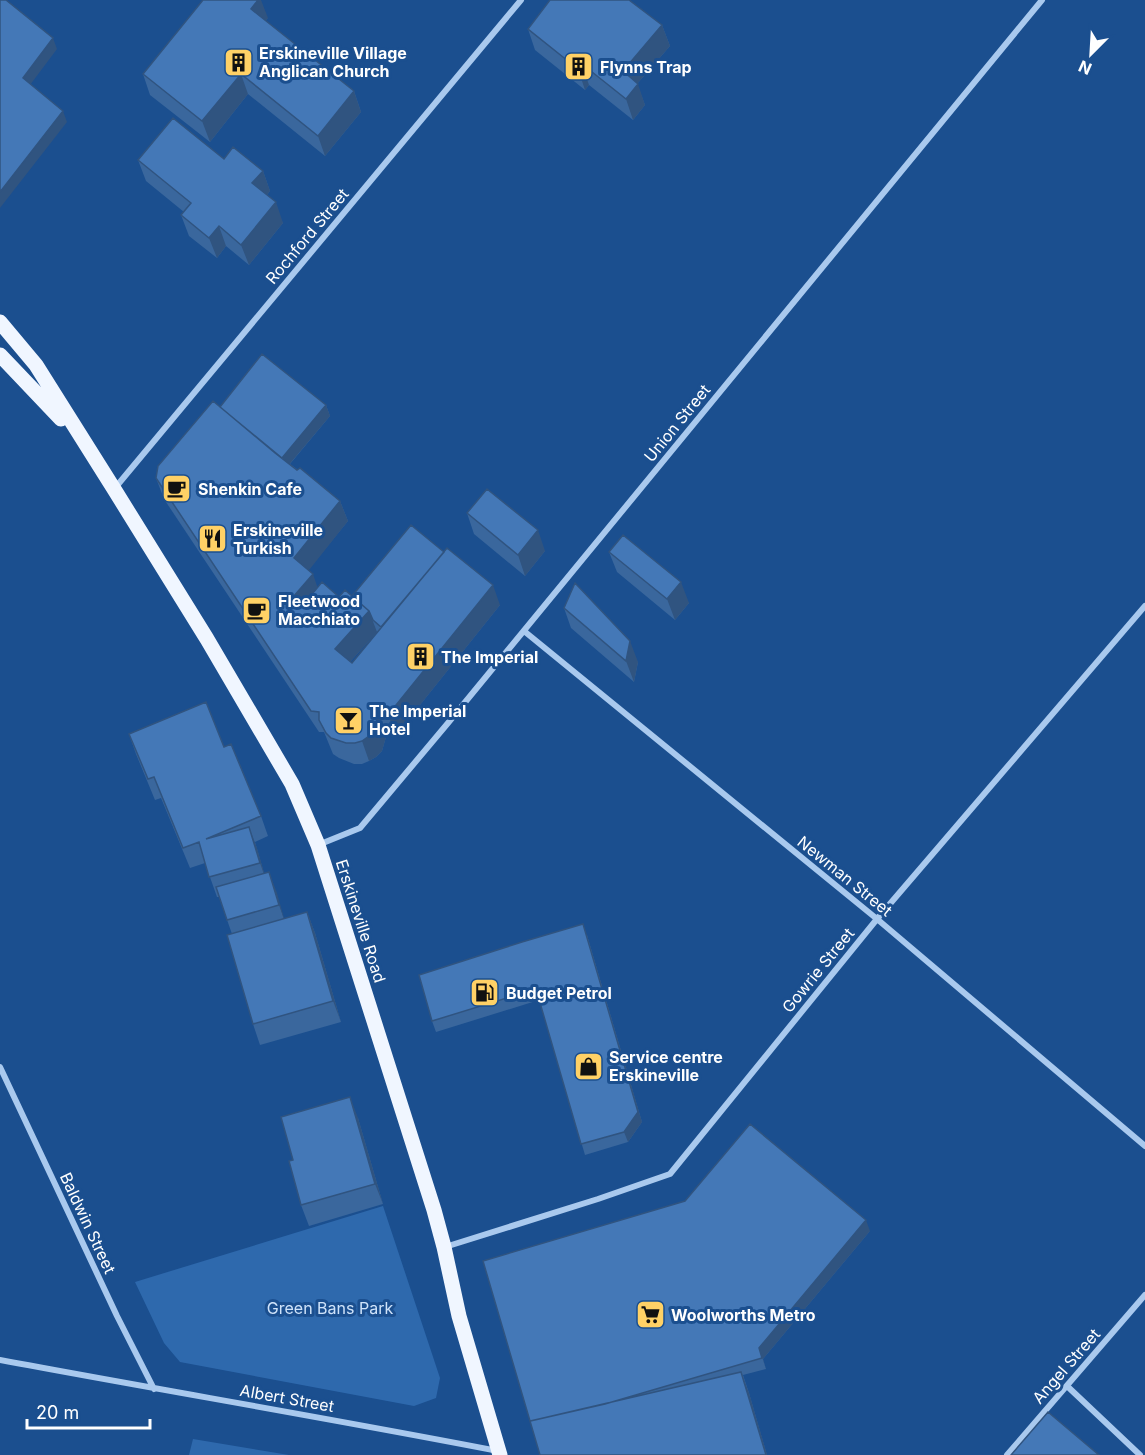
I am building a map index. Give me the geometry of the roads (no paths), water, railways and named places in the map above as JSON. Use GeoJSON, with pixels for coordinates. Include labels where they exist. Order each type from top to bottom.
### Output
{"type":"FeatureCollection","features":[{"type":"Feature","properties":{"kind":"main road","name":"Erskineville Road"},"geometry":{"type":"LineString","coordinates":[[0,322],[36,365],[213,648],[292,783],[318,845],[444,1247],[459,1316],[500,1453]]}},
{"type":"Feature","properties":{"kind":"main road","name":"Erskineville Road"},"geometry":{"type":"LineString","coordinates":[[0,355],[84,442]]}},
{"type":"Feature","properties":{"kind":"street","name":"Rochford Street"},"geometry":{"type":"LineString","coordinates":[[114,489],[521,0]]}},
{"type":"Feature","properties":{"kind":"street","name":"Union Street"},"geometry":{"type":"LineString","coordinates":[[318,845],[360,828],[1042,0]]}},
{"type":"Feature","properties":{"kind":"street","name":"Gowrie Street"},"geometry":{"type":"LineString","coordinates":[[444,1247],[670,1174],[877,919],[1145,606]]}},
{"type":"Feature","properties":{"kind":"street","name":"Newman Street"},"geometry":{"type":"LineString","coordinates":[[524,631],[877,919],[1145,1146]]}},
{"type":"Feature","properties":{"kind":"street","name":"Baldwin Street"},"geometry":{"type":"LineString","coordinates":[[0,1067],[112,1306],[154,1389]]}},
{"type":"Feature","properties":{"kind":"street","name":"Angel Street"},"geometry":{"type":"LineString","coordinates":[[1007,1455],[1145,1295]]}},
{"type":"Feature","properties":{"kind":"street","name":"Albert Street"},"geometry":{"type":"LineString","coordinates":[[0,1359],[500,1453]]}},
{"type":"Feature","properties":{"kind":"street"},"geometry":{"type":"LineString","coordinates":[[1067,1386],[1140,1455]]}},
{"type":"Feature","properties":{"kind":"place","name":"Erskineville Village Anglican Church"},"geometry":{"type":"Point","coordinates":[238,62]}},
{"type":"Feature","properties":{"kind":"place","name":"Flynns Trap"},"geometry":{"type":"Point","coordinates":[579,67]}},
{"type":"Feature","properties":{"kind":"place","name":"Shenkin Cafe"},"geometry":{"type":"Point","coordinates":[177,489]}},
{"type":"Feature","properties":{"kind":"place","name":"Erskineville Turkish"},"geometry":{"type":"Point","coordinates":[212,539]}},
{"type":"Feature","properties":{"kind":"place","name":"Fleetwood Macchiato"},"geometry":{"type":"Point","coordinates":[257,610]}},
{"type":"Feature","properties":{"kind":"place","name":"The Imperial"},"geometry":{"type":"Point","coordinates":[420,657]}},
{"type":"Feature","properties":{"kind":"place","name":"The Imperial Hotel"},"geometry":{"type":"Point","coordinates":[348,720]}},
{"type":"Feature","properties":{"kind":"place","name":"Budget Petrol"},"geometry":{"type":"Point","coordinates":[485,993]}},
{"type":"Feature","properties":{"kind":"place","name":"Service centre Erskineville"},"geometry":{"type":"Point","coordinates":[588,1066]}},
{"type":"Feature","properties":{"kind":"place","name":"Woolworths Metro"},"geometry":{"type":"Point","coordinates":[650,1315]}},
{"type":"Feature","properties":{"kind":"park label","name":"Green Bans Park"},"geometry":{"type":"Point","coordinates":[330,1308]}}]}
